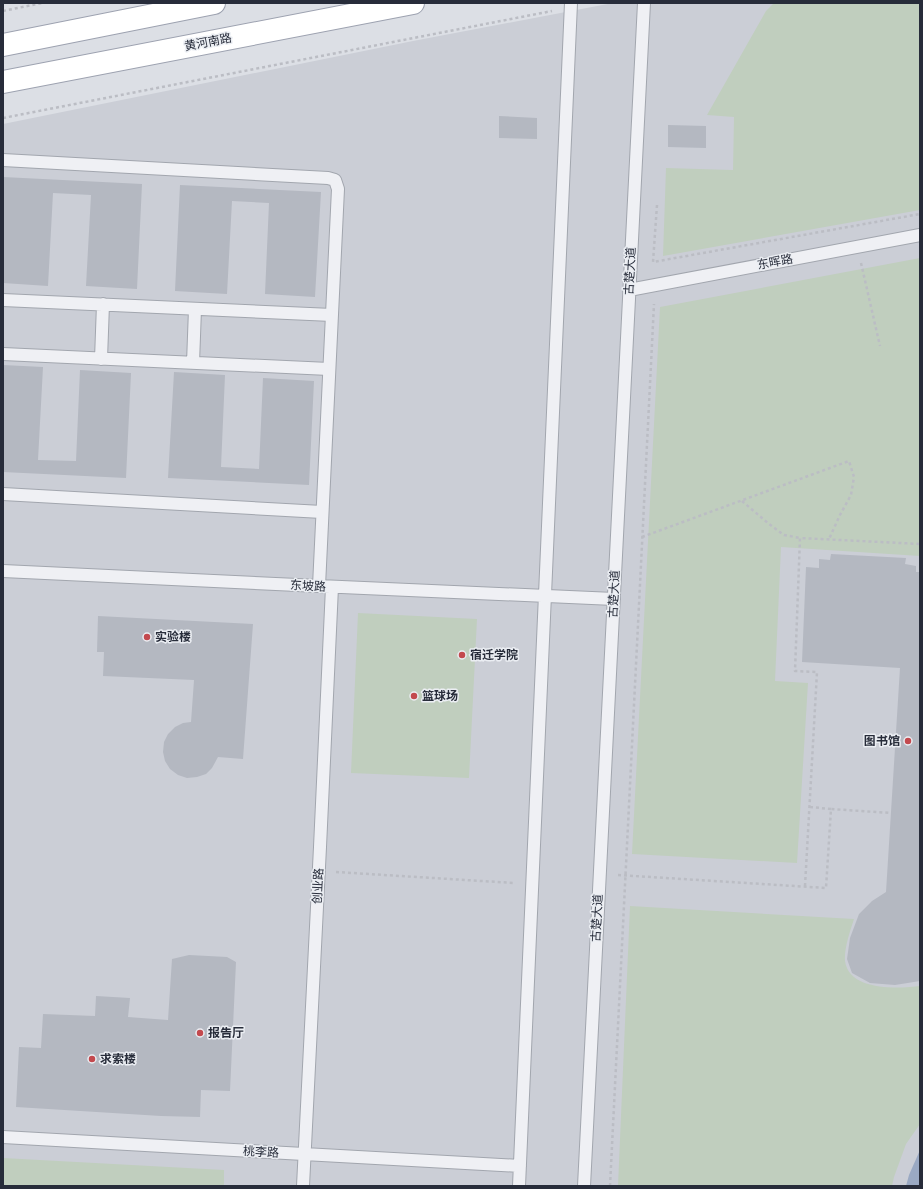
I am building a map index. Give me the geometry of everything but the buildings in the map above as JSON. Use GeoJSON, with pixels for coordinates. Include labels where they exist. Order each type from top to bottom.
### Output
{"type":"FeatureCollection","features":[{"type":"Feature","properties":{"kind":"main road"},"geometry":{"type":"LineString","coordinates":[[3,45],[214,3]]}},
{"type":"Feature","properties":{"kind":"main road","name":"黄河南路"},"geometry":{"type":"LineString","coordinates":[[3,82],[413,3]]}},
{"type":"Feature","properties":{"kind":"lane","name":"古楚大道"},"geometry":{"type":"LineString","coordinates":[[584,1186],[644,3]]}},
{"type":"Feature","properties":{"kind":"lane"},"geometry":{"type":"LineString","coordinates":[[519,1186],[571,5]]}},
{"type":"Feature","properties":{"kind":"lane"},"geometry":{"type":"LineString","coordinates":[[3,160],[335,180],[338,189],[319,586]]}},
{"type":"Feature","properties":{"kind":"lane","name":"东晖路"},"geometry":{"type":"LineString","coordinates":[[629,290],[920,235]]}},
{"type":"Feature","properties":{"kind":"lane"},"geometry":{"type":"LineString","coordinates":[[3,300],[332,315]]}},
{"type":"Feature","properties":{"kind":"lane"},"geometry":{"type":"LineString","coordinates":[[101,359],[103,304]]}},
{"type":"Feature","properties":{"kind":"lane"},"geometry":{"type":"LineString","coordinates":[[193,363],[195,309]]}},
{"type":"Feature","properties":{"kind":"lane"},"geometry":{"type":"LineString","coordinates":[[3,354],[329,369]]}},
{"type":"Feature","properties":{"kind":"lane"},"geometry":{"type":"LineString","coordinates":[[3,494],[322,512]]}},
{"type":"Feature","properties":{"kind":"lane","name":"东坡路"},"geometry":{"type":"LineString","coordinates":[[3,571],[614,599]]}},
{"type":"Feature","properties":{"kind":"lane","name":"创业路"},"geometry":{"type":"LineString","coordinates":[[302,1186],[319,871],[332,587]]}},
{"type":"Feature","properties":{"kind":"lane","name":"桃李路"},"geometry":{"type":"LineString","coordinates":[[3,1137],[520,1166]]}},
{"type":"Feature","properties":{"kind":"path"},"geometry":{"type":"LineString","coordinates":[[3,11],[42,3]]}},
{"type":"Feature","properties":{"kind":"path"},"geometry":{"type":"LineString","coordinates":[[3,118],[571,5]]}},
{"type":"Feature","properties":{"kind":"path"},"geometry":{"type":"LineString","coordinates":[[657,205],[653,262],[920,214]]}},
{"type":"Feature","properties":{"kind":"path"},"geometry":{"type":"LineString","coordinates":[[861,262],[880,346]]}},
{"type":"Feature","properties":{"kind":"path"},"geometry":{"type":"LineString","coordinates":[[610,1186],[654,300]]}},
{"type":"Feature","properties":{"kind":"path"},"geometry":{"type":"LineString","coordinates":[[642,537],[849,461],[854,477],[851,495],[829,539]]}},
{"type":"Feature","properties":{"kind":"path"},"geometry":{"type":"LineString","coordinates":[[742,501],[784,535],[800,538],[920,544]]}},
{"type":"Feature","properties":{"kind":"path"},"geometry":{"type":"LineString","coordinates":[[800,538],[795,671],[817,672],[805,886]]}},
{"type":"Feature","properties":{"kind":"path"},"geometry":{"type":"LineString","coordinates":[[810,807],[891,813]]}},
{"type":"Feature","properties":{"kind":"path"},"geometry":{"type":"LineString","coordinates":[[600,874],[826,888],[831,809]]}},
{"type":"Feature","properties":{"kind":"path"},"geometry":{"type":"LineString","coordinates":[[319,871],[532,884]]}},
{"type":"Feature","properties":{"kind":"shaded area","name":"宿迁学院"},"geometry":{"type":"Polygon","coordinates":[[[613,3],[920,3],[920,1186],[3,1186],[3,124],[413,41],[613,3]]]}},
{"type":"Feature","properties":{"kind":"green space"},"geometry":{"type":"Polygon","coordinates":[[[774,3],[920,3],[920,210],[663,256],[666,168],[733,170],[734,117],[707,115],[766,11],[774,3]]]}},
{"type":"Feature","properties":{"kind":"green space"},"geometry":{"type":"Polygon","coordinates":[[[920,258],[920,556],[781,547],[775,681],[808,683],[797,863],[632,854],[660,307],[920,258]]]}},
{"type":"Feature","properties":{"kind":"green space","name":"篮球场"},"geometry":{"type":"Polygon","coordinates":[[[358,613],[477,619],[469,778],[351,773],[358,613]]]}},
{"type":"Feature","properties":{"kind":"green space"},"geometry":{"type":"Polygon","coordinates":[[[630,906],[854,919],[846,946],[845,961],[848,971],[855,978],[876,986],[900,988],[920,986],[920,1124],[906,1144],[892,1186],[618,1186],[630,906]]]}},
{"type":"Feature","properties":{"kind":"green space"},"geometry":{"type":"Polygon","coordinates":[[[3,1158],[224,1170],[224,1186],[3,1186],[3,1158]]]}},
{"type":"Feature","properties":{"kind":"water"},"geometry":{"type":"Polygon","coordinates":[[[920,1150],[920,1186],[906,1186],[909,1175],[920,1150]]]}},
{"type":"Feature","properties":{"kind":"place","name":"实验楼"},"geometry":{"type":"Point","coordinates":[147,637]}},
{"type":"Feature","properties":{"kind":"place","name":"宿迁学院"},"geometry":{"type":"Point","coordinates":[462,655]}},
{"type":"Feature","properties":{"kind":"place","name":"篮球场"},"geometry":{"type":"Point","coordinates":[414,696]}},
{"type":"Feature","properties":{"kind":"place","name":"图书馆"},"geometry":{"type":"Point","coordinates":[908,741]}},
{"type":"Feature","properties":{"kind":"place","name":"报告厅"},"geometry":{"type":"Point","coordinates":[200,1033]}},
{"type":"Feature","properties":{"kind":"place","name":"求索楼"},"geometry":{"type":"Point","coordinates":[92,1059]}}]}
